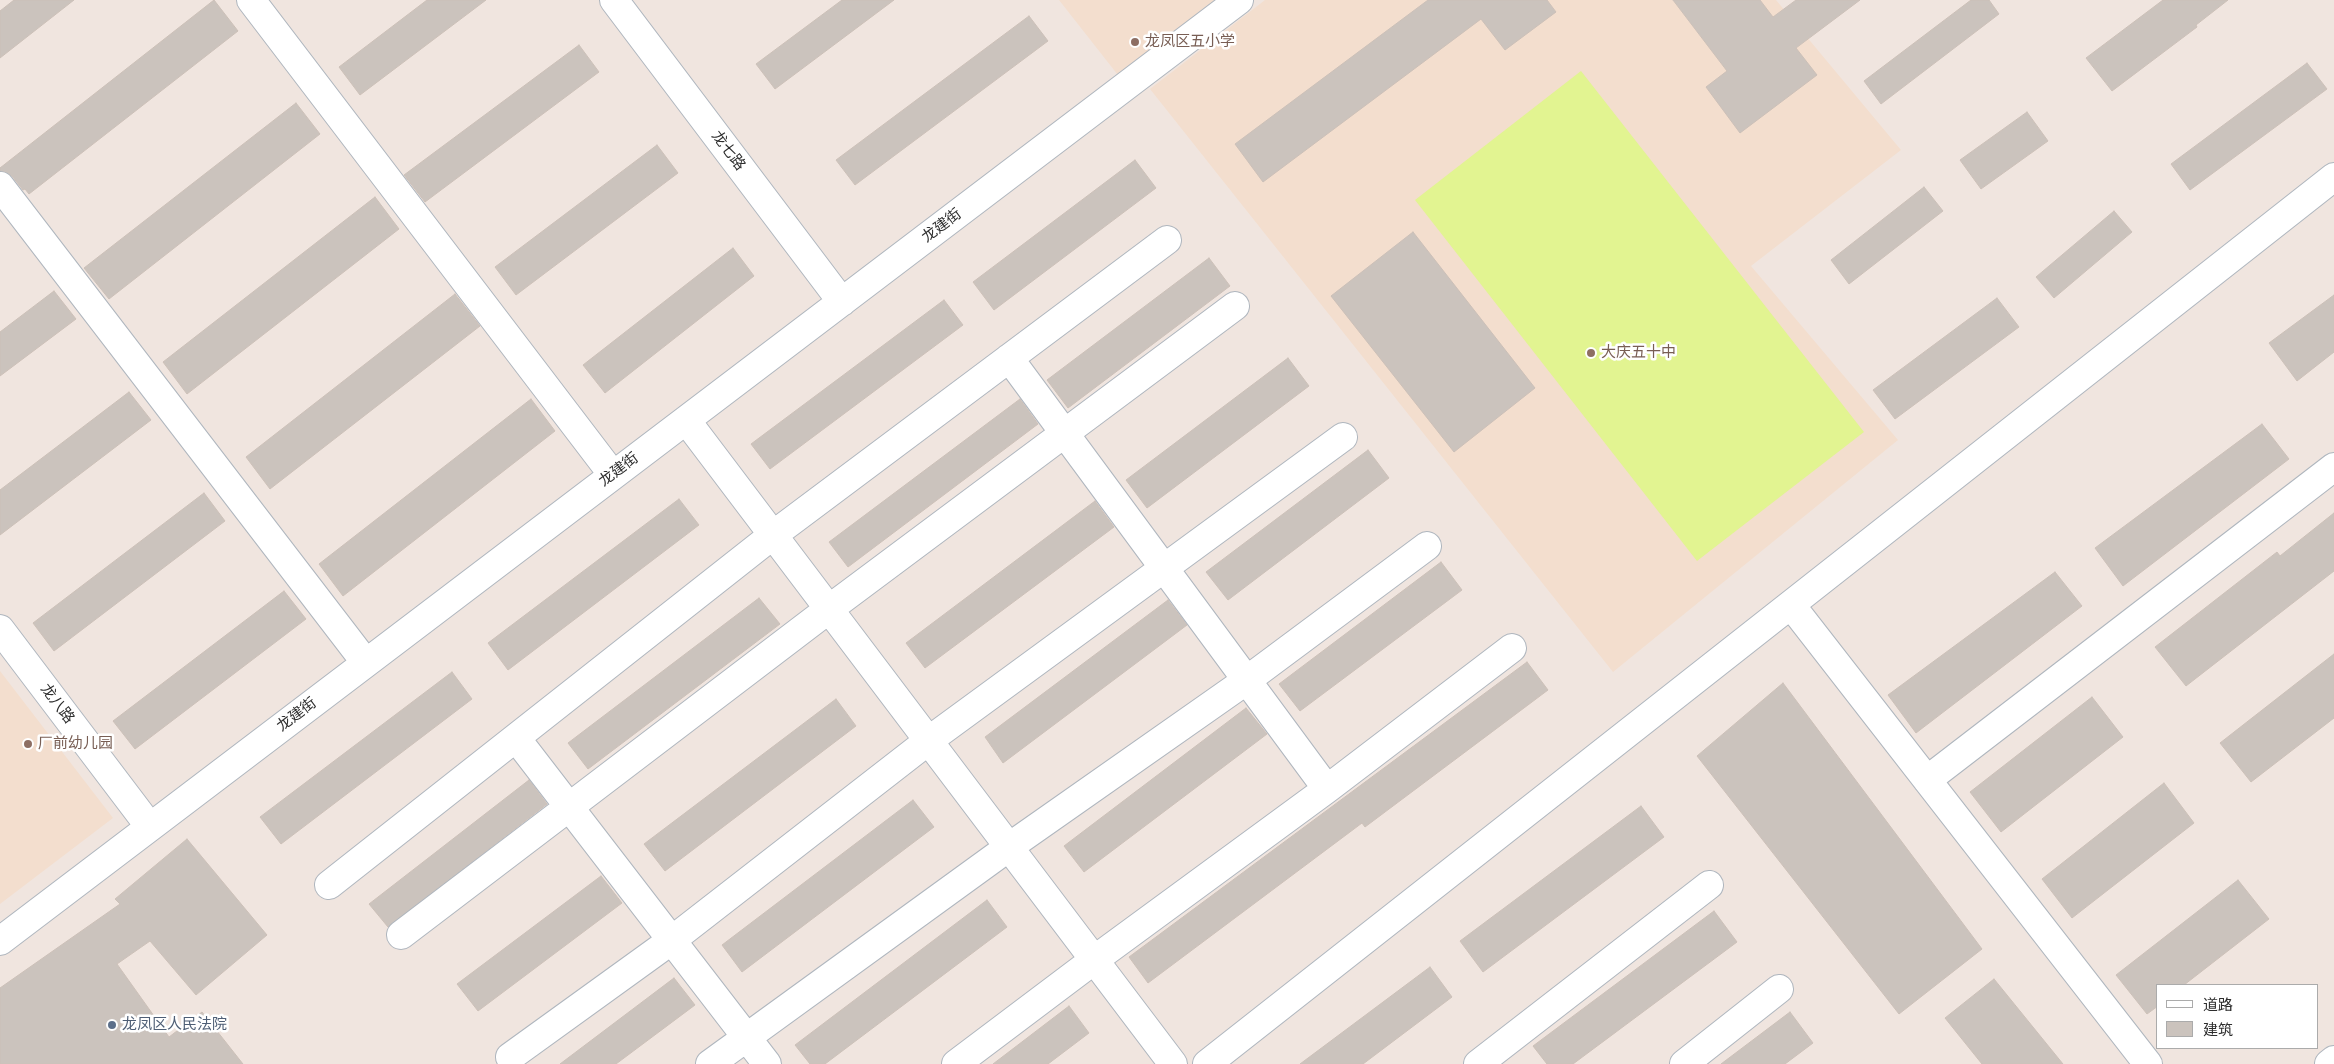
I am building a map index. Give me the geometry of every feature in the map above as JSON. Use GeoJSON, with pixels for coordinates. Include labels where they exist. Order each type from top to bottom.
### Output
{"type":"FeatureCollection","features":[{"type":"Feature","properties":{"kind":"street"},"geometry":{"type":"LineString","coordinates":[[251,0],[613,475]]}},
{"type":"Feature","properties":{"kind":"street","name":"龙七路"},"geometry":{"type":"LineString","coordinates":[[614,0],[842,302]]}},
{"type":"Feature","properties":{"kind":"street","name":"龙建街"},"geometry":{"type":"LineString","coordinates":[[0,941],[1239,0]]}},
{"type":"Feature","properties":{"kind":"street"},"geometry":{"type":"LineString","coordinates":[[1207,1064],[2334,177]]}},
{"type":"Feature","properties":{"kind":"street"},"geometry":{"type":"LineString","coordinates":[[0,186],[366,663]]}},
{"type":"Feature","properties":{"kind":"street"},"geometry":{"type":"LineString","coordinates":[[329,885],[773,535],[1167,240]]}},
{"type":"Feature","properties":{"kind":"street"},"geometry":{"type":"LineString","coordinates":[[402,935],[828,609],[1235,306]]}},
{"type":"Feature","properties":{"kind":"street"},"geometry":{"type":"LineString","coordinates":[[1009,358],[1327,789]]}},
{"type":"Feature","properties":{"kind":"street"},"geometry":{"type":"LineString","coordinates":[[686,420],[1172,1064]]}},
{"type":"Feature","properties":{"kind":"street"},"geometry":{"type":"LineString","coordinates":[[510,1057],[672,940],[928,741],[1343,437]]}},
{"type":"Feature","properties":{"kind":"street"},"geometry":{"type":"LineString","coordinates":[[1927,780],[2334,467]]}},
{"type":"Feature","properties":{"kind":"street"},"geometry":{"type":"LineString","coordinates":[[710,1064],[1009,847],[1247,680],[1428,546]]}},
{"type":"Feature","properties":{"kind":"street"},"geometry":{"type":"LineString","coordinates":[[1791,605],[2148,1064]]}},
{"type":"Feature","properties":{"kind":"street","name":"龙八路"},"geometry":{"type":"LineString","coordinates":[[0,629],[150,827]]}},
{"type":"Feature","properties":{"kind":"street"},"geometry":{"type":"LineString","coordinates":[[956,1064],[1327,789],[1512,648]]}},
{"type":"Feature","properties":{"kind":"street"},"geometry":{"type":"LineString","coordinates":[[516,738],[768,1064]]}},
{"type":"Feature","properties":{"kind":"street"},"geometry":{"type":"LineString","coordinates":[[1478,1064],[1709,885]]}},
{"type":"Feature","properties":{"kind":"street"},"geometry":{"type":"LineString","coordinates":[[1684,1064],[1779,989]]}},
{"type":"Feature","properties":{"kind":"street"},"geometry":{"type":"LineString","coordinates":[[2329,1064],[2334,1060]]}},
{"type":"Feature","properties":{"kind":"shaded area","name":"龙凤区五小学"},"geometry":{"type":"Polygon","coordinates":[[[1059,0],[1232,0],[1125,84],[1059,0]]]}},
{"type":"Feature","properties":{"kind":"shaded area","name":"大庆五十中"},"geometry":{"type":"Polygon","coordinates":[[[1265,0],[1776,0],[1901,150],[1751,266],[1898,440],[1613,672],[1150,89],[1265,0]]]}},
{"type":"Feature","properties":{"kind":"shaded area","name":"厂前幼儿园"},"geometry":{"type":"Polygon","coordinates":[[[0,671],[113,818],[0,904],[0,671]]]}},
{"type":"Feature","properties":{"kind":"green space"},"geometry":{"type":"Polygon","coordinates":[[[1581,71],[1864,432],[1697,561],[1415,200],[1581,71]]]}},
{"type":"Feature","properties":{"kind":"building"},"geometry":{"type":"Polygon","coordinates":[[[14,0],[74,0],[0,58],[0,11],[14,0]]]}},
{"type":"Feature","properties":{"kind":"building"},"geometry":{"type":"Polygon","coordinates":[[[214,0],[238,31],[29,194],[25,189],[23,190],[12,176],[0,171],[0,168],[214,0]]]}},
{"type":"Feature","properties":{"kind":"building"},"geometry":{"type":"Polygon","coordinates":[[[427,0],[486,0],[360,95],[339,67],[427,0]]]}},
{"type":"Feature","properties":{"kind":"building"},"geometry":{"type":"Polygon","coordinates":[[[842,0],[894,0],[775,89],[756,64],[842,0]]]}},
{"type":"Feature","properties":{"kind":"building"},"geometry":{"type":"Polygon","coordinates":[[[1428,0],[1547,0],[1556,12],[1505,50],[1481,19],[1263,182],[1235,144],[1428,0]]]}},
{"type":"Feature","properties":{"kind":"building"},"geometry":{"type":"Polygon","coordinates":[[[1673,0],[1760,0],[1773,17],[1796,0],[1860,0],[1796,48],[1817,75],[1740,133],[1706,87],[1727,71],[1673,0]]]}},
{"type":"Feature","properties":{"kind":"building"},"geometry":{"type":"Polygon","coordinates":[[[1971,0],[1989,0],[1999,14],[1881,104],[1864,81],[1971,0]]]}},
{"type":"Feature","properties":{"kind":"building"},"geometry":{"type":"Polygon","coordinates":[[[2163,0],[2228,0],[2196,25],[2197,27],[2112,91],[2086,58],[2163,0]]]}},
{"type":"Feature","properties":{"kind":"building"},"geometry":{"type":"Polygon","coordinates":[[[1029,16],[1048,41],[855,185],[836,160],[1029,16]]]}},
{"type":"Feature","properties":{"kind":"building"},"geometry":{"type":"Polygon","coordinates":[[[579,45],[599,72],[425,202],[404,175],[579,45]]]}},
{"type":"Feature","properties":{"kind":"building"},"geometry":{"type":"Polygon","coordinates":[[[2307,63],[2327,89],[2190,190],[2171,164],[2307,63]]]}},
{"type":"Feature","properties":{"kind":"building"},"geometry":{"type":"Polygon","coordinates":[[[296,103],[320,134],[109,299],[84,268],[296,103]]]}},
{"type":"Feature","properties":{"kind":"building"},"geometry":{"type":"Polygon","coordinates":[[[2027,112],[2048,141],[1981,189],[1960,160],[2027,112]]]}},
{"type":"Feature","properties":{"kind":"building"},"geometry":{"type":"Polygon","coordinates":[[[657,145],[678,173],[516,295],[495,267],[657,145]]]}},
{"type":"Feature","properties":{"kind":"building"},"geometry":{"type":"Polygon","coordinates":[[[1135,160],[1156,188],[994,310],[973,282],[1135,160]]]}},
{"type":"Feature","properties":{"kind":"building"},"geometry":{"type":"Polygon","coordinates":[[[1924,187],[1943,211],[1849,284],[1831,260],[1924,187]]]}},
{"type":"Feature","properties":{"kind":"building"},"geometry":{"type":"Polygon","coordinates":[[[375,197],[399,229],[187,394],[163,362],[375,197]]]}},
{"type":"Feature","properties":{"kind":"building"},"geometry":{"type":"Polygon","coordinates":[[[2114,211],[2132,232],[2054,298],[2036,277],[2114,211]]]}},
{"type":"Feature","properties":{"kind":"building"},"geometry":{"type":"Polygon","coordinates":[[[1413,232],[1535,388],[1454,452],[1331,296],[1413,232]]]}},
{"type":"Feature","properties":{"kind":"building"},"geometry":{"type":"Polygon","coordinates":[[[733,248],[754,276],[605,393],[583,365],[733,248]]]}},
{"type":"Feature","properties":{"kind":"building"},"geometry":{"type":"Polygon","coordinates":[[[1209,258],[1230,286],[1068,408],[1047,380],[1209,258]]]}},
{"type":"Feature","properties":{"kind":"building"},"geometry":{"type":"Polygon","coordinates":[[[54,291],[76,319],[0,376],[0,332],[54,291]]]}},
{"type":"Feature","properties":{"kind":"building"},"geometry":{"type":"Polygon","coordinates":[[[455,294],[480,326],[270,489],[246,457],[455,294]]]}},
{"type":"Feature","properties":{"kind":"building"},"geometry":{"type":"Polygon","coordinates":[[[2334,295],[2334,352],[2297,381],[2269,343],[2334,295]]]}},
{"type":"Feature","properties":{"kind":"building"},"geometry":{"type":"Polygon","coordinates":[[[1997,298],[2019,327],[1895,419],[1873,390],[1997,298]]]}},
{"type":"Feature","properties":{"kind":"building"},"geometry":{"type":"Polygon","coordinates":[[[944,300],[963,325],[770,469],[751,444],[944,300]]]}},
{"type":"Feature","properties":{"kind":"building"},"geometry":{"type":"Polygon","coordinates":[[[1288,358],[1309,386],[1147,508],[1126,480],[1288,358]]]}},
{"type":"Feature","properties":{"kind":"building"},"geometry":{"type":"Polygon","coordinates":[[[129,392],[151,420],[0,535],[0,490],[129,392]]]}},
{"type":"Feature","properties":{"kind":"building"},"geometry":{"type":"Polygon","coordinates":[[[531,399],[555,431],[343,596],[319,564],[531,399]]]}},
{"type":"Feature","properties":{"kind":"building"},"geometry":{"type":"Polygon","coordinates":[[[1020,399],[1038,424],[848,567],[829,542],[1020,399]]]}},
{"type":"Feature","properties":{"kind":"building"},"geometry":{"type":"Polygon","coordinates":[[[2262,424],[2289,459],[2123,586],[2095,548],[2262,424]]]}},
{"type":"Feature","properties":{"kind":"building"},"geometry":{"type":"Polygon","coordinates":[[[1368,450],[1389,478],[1228,600],[1206,572],[1368,450]]]}},
{"type":"Feature","properties":{"kind":"building"},"geometry":{"type":"Polygon","coordinates":[[[204,493],[225,521],[54,651],[33,623],[204,493]]]}},
{"type":"Feature","properties":{"kind":"building"},"geometry":{"type":"Polygon","coordinates":[[[679,499],[699,525],[508,670],[488,643],[679,499]]]}},
{"type":"Feature","properties":{"kind":"building"},"geometry":{"type":"Polygon","coordinates":[[[1095,501],[1114,527],[925,668],[906,643],[1095,501]]]}},
{"type":"Feature","properties":{"kind":"building"},"geometry":{"type":"Polygon","coordinates":[[[2334,513],[2334,571],[2186,686],[2155,647],[2277,552],[2280,556],[2334,513]]]}},
{"type":"Feature","properties":{"kind":"building"},"geometry":{"type":"Polygon","coordinates":[[[1441,562],[1462,590],[1300,711],[1279,684],[1441,562]]]}},
{"type":"Feature","properties":{"kind":"building"},"geometry":{"type":"Polygon","coordinates":[[[2055,572],[2082,606],[1916,733],[1888,695],[2055,572]]]}},
{"type":"Feature","properties":{"kind":"building"},"geometry":{"type":"Polygon","coordinates":[[[284,591],[306,619],[135,749],[113,721],[284,591]]]}},
{"type":"Feature","properties":{"kind":"building"},"geometry":{"type":"Polygon","coordinates":[[[759,598],[780,624],[588,769],[568,743],[759,598]]]}},
{"type":"Feature","properties":{"kind":"building"},"geometry":{"type":"Polygon","coordinates":[[[1168,600],[1187,625],[1003,763],[985,737],[1168,600]]]}},
{"type":"Feature","properties":{"kind":"building"},"geometry":{"type":"Polygon","coordinates":[[[2334,654],[2334,718],[2251,782],[2220,743],[2334,654]]]}},
{"type":"Feature","properties":{"kind":"building"},"geometry":{"type":"Polygon","coordinates":[[[1527,662],[1548,690],[1365,827],[1362,823],[1148,983],[1129,957],[1527,662]]]}},
{"type":"Feature","properties":{"kind":"building"},"geometry":{"type":"Polygon","coordinates":[[[452,672],[472,699],[281,844],[260,817],[452,672]]]}},
{"type":"Feature","properties":{"kind":"building"},"geometry":{"type":"Polygon","coordinates":[[[1783,683],[1982,949],[1899,1014],[1697,756],[1783,683]]]}},
{"type":"Feature","properties":{"kind":"building"},"geometry":{"type":"Polygon","coordinates":[[[2092,697],[2123,737],[2001,832],[1970,792],[2092,697]]]}},
{"type":"Feature","properties":{"kind":"building"},"geometry":{"type":"Polygon","coordinates":[[[836,699],[856,726],[665,871],[644,844],[836,699]]]}},
{"type":"Feature","properties":{"kind":"building"},"geometry":{"type":"Polygon","coordinates":[[[1246,708],[1267,734],[1084,872],[1064,846],[1246,708]]]}},
{"type":"Feature","properties":{"kind":"building"},"geometry":{"type":"Polygon","coordinates":[[[529,780],[547,804],[388,927],[369,904],[529,780]]]}},
{"type":"Feature","properties":{"kind":"building"},"geometry":{"type":"Polygon","coordinates":[[[2164,783],[2194,823],[2072,918],[2042,879],[2164,783]]]}},
{"type":"Feature","properties":{"kind":"building"},"geometry":{"type":"Polygon","coordinates":[[[913,800],[934,827],[742,972],[722,945],[913,800]]]}},
{"type":"Feature","properties":{"kind":"building"},"geometry":{"type":"Polygon","coordinates":[[[1641,806],[1664,837],[1483,972],[1460,941],[1641,806]]]}},
{"type":"Feature","properties":{"kind":"building"},"geometry":{"type":"Polygon","coordinates":[[[187,839],[267,935],[196,995],[150,941],[117,964],[169,1037],[202,1012],[243,1064],[0,1064],[0,988],[120,904],[115,899],[187,839]]]}},
{"type":"Feature","properties":{"kind":"building"},"geometry":{"type":"Polygon","coordinates":[[[601,876],[622,903],[478,1011],[457,984],[601,876]]]}},
{"type":"Feature","properties":{"kind":"building"},"geometry":{"type":"Polygon","coordinates":[[[2238,880],[2269,919],[2185,984],[2156,984],[2156,1007],[2147,1014],[2116,975],[2238,880]]]}},
{"type":"Feature","properties":{"kind":"building"},"geometry":{"type":"Polygon","coordinates":[[[987,900],[1007,927],[825,1064],[810,1064],[795,1045],[987,900]]]}},
{"type":"Feature","properties":{"kind":"building"},"geometry":{"type":"Polygon","coordinates":[[[1714,911],[1737,942],[1573,1064],[1547,1064],[1533,1046],[1714,911]]]}},
{"type":"Feature","properties":{"kind":"building"},"geometry":{"type":"Polygon","coordinates":[[[1430,967],[1452,997],[1363,1064],[1300,1064],[1430,967]]]}},
{"type":"Feature","properties":{"kind":"building"},"geometry":{"type":"Polygon","coordinates":[[[674,978],[695,1005],[616,1064],[560,1064],[674,978]]]}},
{"type":"Feature","properties":{"kind":"building"},"geometry":{"type":"Polygon","coordinates":[[[1994,979],[2063,1064],[1982,1064],[1945,1018],[1994,979]]]}},
{"type":"Feature","properties":{"kind":"building"},"geometry":{"type":"Polygon","coordinates":[[[1069,1006],[1089,1033],[1048,1064],[993,1064],[1069,1006]]]}},
{"type":"Feature","properties":{"kind":"building"},"geometry":{"type":"Polygon","coordinates":[[[1790,1012],[1813,1043],[1785,1064],[1721,1064],[1790,1012]]]}},
{"type":"Feature","properties":{"kind":"place","name":"龙凤区五小学"},"geometry":{"type":"Point","coordinates":[1135,42]}},
{"type":"Feature","properties":{"kind":"place","name":"大庆五十中"},"geometry":{"type":"Point","coordinates":[1591,353]}},
{"type":"Feature","properties":{"kind":"place","name":"厂前幼儿园"},"geometry":{"type":"Point","coordinates":[28,744]}},
{"type":"Feature","properties":{"kind":"place","name":"龙凤区人民法院"},"geometry":{"type":"Point","coordinates":[112,1025]}}]}
